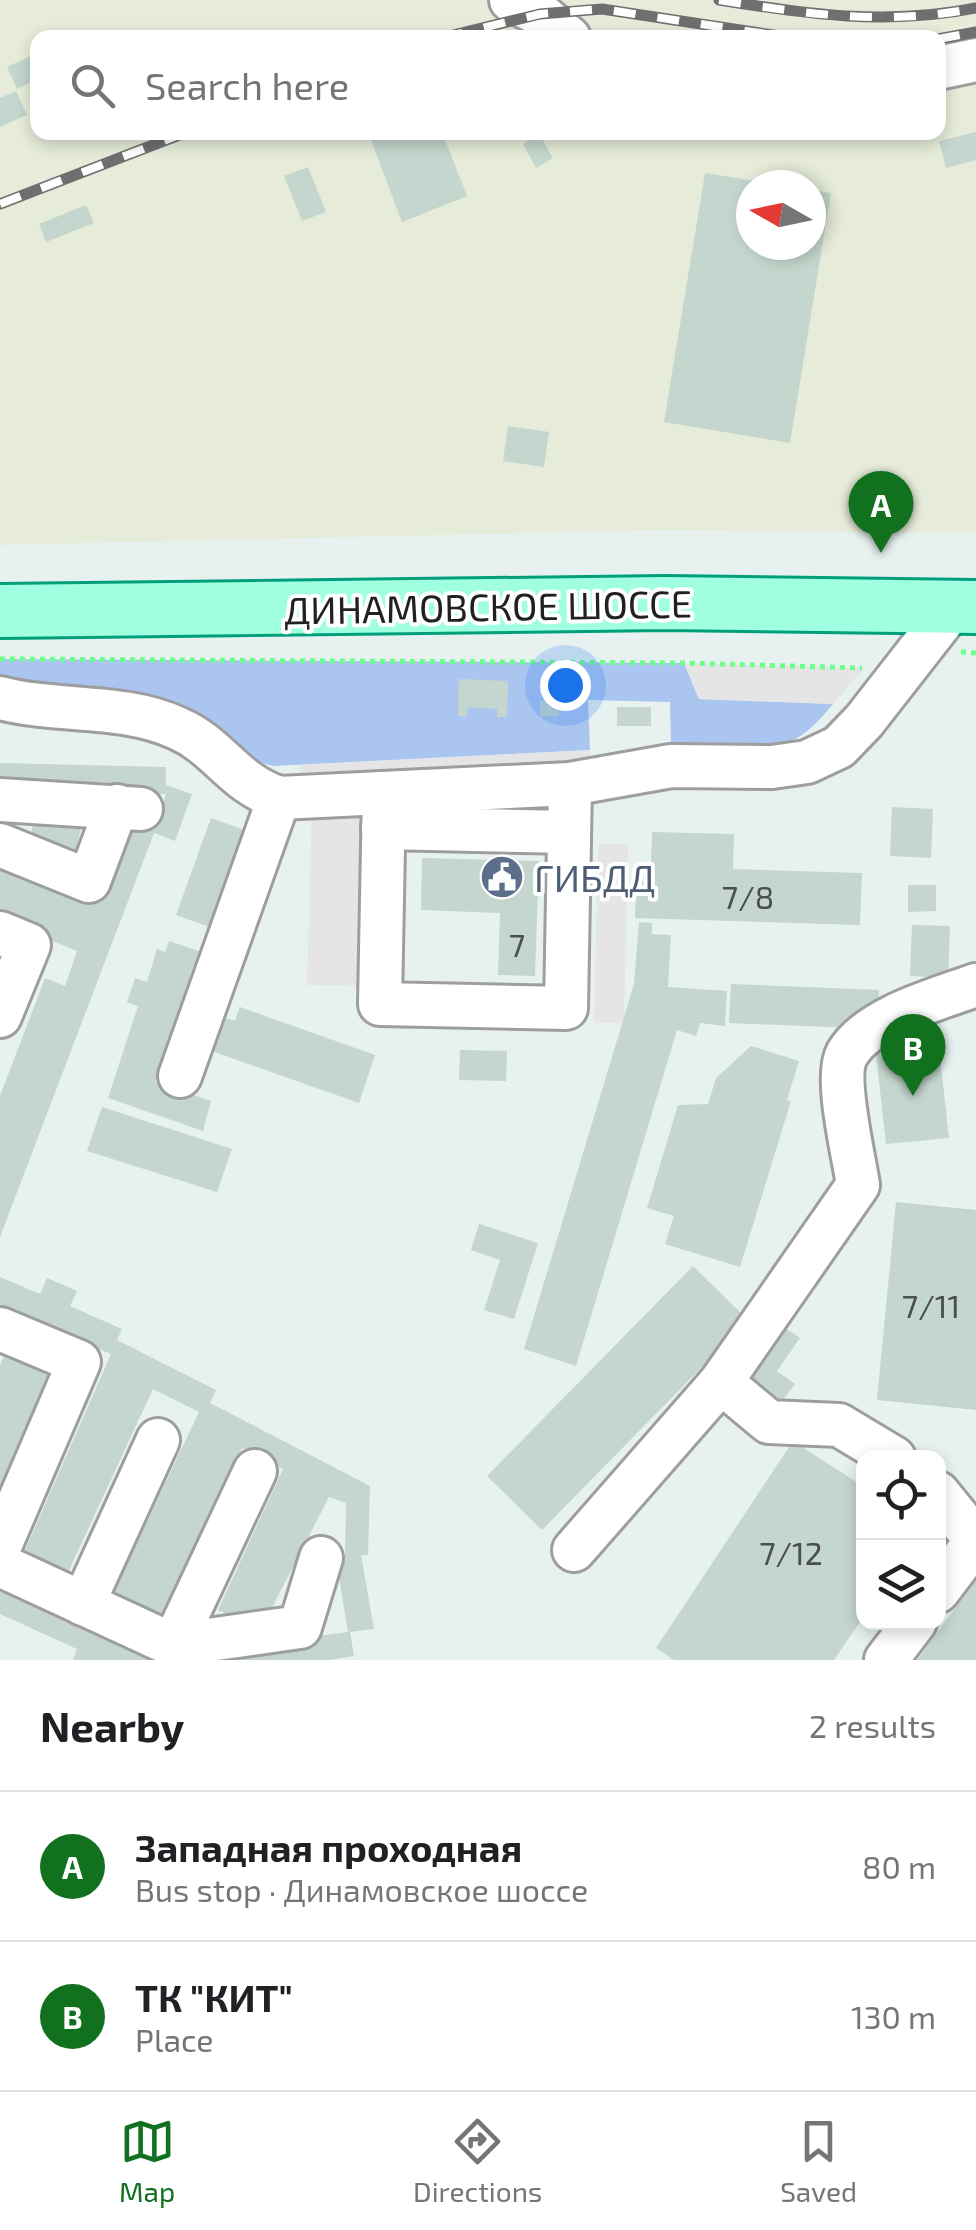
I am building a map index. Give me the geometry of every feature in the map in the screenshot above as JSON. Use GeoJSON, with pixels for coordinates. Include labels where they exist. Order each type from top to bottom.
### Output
{"type":"FeatureCollection","features":[{"type":"Feature","properties":{"kind":"main road","name":"ДИНАМОВСКОЕ ШОССЕ"},"geometry":{"type":"LineString","coordinates":[[0,611],[666,604],[964,607]]}},
{"type":"Feature","properties":{"kind":"lane"},"geometry":{"type":"LineString","coordinates":[[511,0],[540,14],[559,30]]}},
{"type":"Feature","properties":{"kind":"lane"},"geometry":{"type":"LineString","coordinates":[[946,66],[976,60]]}},
{"type":"Feature","properties":{"kind":"lane"},"geometry":{"type":"LineString","coordinates":[[384,811],[670,766],[772,767],[806,762],[839,748],[864,722],[913,656],[964,607]]}},
{"type":"Feature","properties":{"kind":"lane"},"geometry":{"type":"LineString","coordinates":[[0,698],[140,716],[178,728],[206,745],[257,791],[279,798],[570,832]]}},
{"type":"Feature","properties":{"kind":"lane"},"geometry":{"type":"LineString","coordinates":[[384,811],[380,1004],[566,1008],[570,784]]}},
{"type":"Feature","properties":{"kind":"lane"},"geometry":{"type":"LineString","coordinates":[[180,1076],[279,798]]}},
{"type":"Feature","properties":{"kind":"lane"},"geometry":{"type":"LineString","coordinates":[[0,800],[129,807],[88,881],[0,845]]}},
{"type":"Feature","properties":{"kind":"lane"},"geometry":{"type":"LineString","coordinates":[[0,933],[29,945],[0,1016]]}},
{"type":"Feature","properties":{"kind":"lane"},"geometry":{"type":"LineString","coordinates":[[574,1550],[720,1382],[858,1185],[842,1079],[846,1055],[866,1035],[900,1012],[976,985]]}},
{"type":"Feature","properties":{"kind":"lane"},"geometry":{"type":"LineString","coordinates":[[0,1329],[79,1362],[0,1546]]}},
{"type":"Feature","properties":{"kind":"lane"},"geometry":{"type":"LineString","coordinates":[[720,1382],[769,1422],[839,1425],[881,1450]]}},
{"type":"Feature","properties":{"kind":"lane"},"geometry":{"type":"LineString","coordinates":[[83,1604],[158,1440]]}},
{"type":"Feature","properties":{"kind":"lane"},"geometry":{"type":"LineString","coordinates":[[172,1645],[255,1470]]}},
{"type":"Feature","properties":{"kind":"lane"},"geometry":{"type":"LineString","coordinates":[[946,1503],[976,1541],[946,1580]]}},
{"type":"Feature","properties":{"kind":"lane"},"geometry":{"type":"LineString","coordinates":[[0,1565],[172,1645],[300,1627],[321,1558]]}},
{"type":"Feature","properties":{"kind":"lane"},"geometry":{"type":"LineString","coordinates":[[886,1660],[908,1630]]}},
{"type":"Feature","properties":{"kind":"path"},"geometry":{"type":"LineString","coordinates":[[0,659],[684,662],[865,668],[913,656],[976,653]]}},
{"type":"Feature","properties":{"kind":"shaded area"},"geometry":{"type":"Polygon","coordinates":[[[0,0],[976,0],[976,533],[662,530],[0,545],[0,0]]]}},
{"type":"Feature","properties":{"kind":"shaded area"},"geometry":{"type":"Polygon","coordinates":[[[0,659],[684,663],[699,699],[833,704],[795,739],[757,749],[721,752],[711,743],[671,744],[670,702],[588,700],[590,750],[273,766],[0,684],[0,659]]]}},
{"type":"Feature","properties":{"kind":"shaded area"},"geometry":{"type":"Polygon","coordinates":[[[684,663],[865,668],[833,704],[699,699],[684,663]]]}},
{"type":"Feature","properties":{"kind":"shaded area"},"geometry":{"type":"Polygon","coordinates":[[[590,750],[591,773],[301,784],[301,765],[590,750]]]}},
{"type":"Feature","properties":{"kind":"shaded area"},"geometry":{"type":"Polygon","coordinates":[[[312,806],[370,807],[365,986],[307,985],[312,806]]]}},
{"type":"Feature","properties":{"kind":"shaded area"},"geometry":{"type":"Polygon","coordinates":[[[598,844],[628,844],[624,1023],[594,1023],[598,844]]]}},
{"type":"Feature","properties":{"kind":"building"},"geometry":{"type":"Polygon","coordinates":[[[30,57],[30,83],[17,89],[7,67],[30,57]]]}},
{"type":"Feature","properties":{"kind":"building"},"geometry":{"type":"Polygon","coordinates":[[[16,91],[27,115],[0,127],[0,98],[16,91]]]}},
{"type":"Feature","properties":{"kind":"building"},"geometry":{"type":"Polygon","coordinates":[[[976,132],[976,160],[946,168],[939,141],[976,132]]]}},
{"type":"Feature","properties":{"kind":"building"},"geometry":{"type":"Polygon","coordinates":[[[371,140],[445,140],[467,196],[402,222],[371,140]]]}},
{"type":"Feature","properties":{"kind":"building"},"geometry":{"type":"Polygon","coordinates":[[[542,140],[553,158],[536,168],[523,144],[542,140]]]}},
{"type":"Feature","properties":{"kind":"building"},"geometry":{"type":"Polygon","coordinates":[[[308,167],[326,212],[302,221],[284,176],[308,167]]]}},
{"type":"Feature","properties":{"kind":"building"},"geometry":{"type":"Polygon","coordinates":[[[705,173],[736,178],[736,260],[820,260],[790,443],[664,422],[705,173]]]}},
{"type":"Feature","properties":{"kind":"building"},"geometry":{"type":"Polygon","coordinates":[[[826,192],[831,193],[826,223],[826,192]]]}},
{"type":"Feature","properties":{"kind":"building"},"geometry":{"type":"Polygon","coordinates":[[[86,205],[94,223],[46,242],[39,224],[86,205]]]}},
{"type":"Feature","properties":{"kind":"building"},"geometry":{"type":"Polygon","coordinates":[[[508,426],[549,432],[544,467],[503,461],[508,426]]]}},
{"type":"Feature","properties":{"kind":"building"},"geometry":{"type":"Polygon","coordinates":[[[459,679],[508,681],[507,717],[497,717],[497,709],[468,707],[467,717],[458,716],[459,679]]]}},
{"type":"Feature","properties":{"kind":"building"},"geometry":{"type":"Polygon","coordinates":[[[559,700],[559,716],[540,717],[540,701],[559,700]]]}},
{"type":"Feature","properties":{"kind":"building"},"geometry":{"type":"Polygon","coordinates":[[[617,707],[651,707],[651,726],[617,726],[617,707]]]}},
{"type":"Feature","properties":{"kind":"building"},"geometry":{"type":"Polygon","coordinates":[[[0,763],[166,767],[166,785],[192,794],[175,841],[154,833],[0,1237],[0,1096],[45,978],[65,986],[77,951],[0,920],[0,862],[97,900],[129,819],[155,829],[166,794],[0,789],[0,763]]]}},
{"type":"Feature","properties":{"kind":"building"},"geometry":{"type":"Polygon","coordinates":[[[892,807],[933,809],[931,858],[890,856],[892,807]]]}},
{"type":"Feature","properties":{"kind":"building"},"geometry":{"type":"Polygon","coordinates":[[[35,815],[82,825],[75,853],[29,843],[35,815]]]}},
{"type":"Feature","properties":{"kind":"building"},"geometry":{"type":"Polygon","coordinates":[[[211,818],[247,831],[212,928],[176,915],[211,818]]]}},
{"type":"Feature","properties":{"kind":"building"},"geometry":{"type":"Polygon","coordinates":[[[652,832],[734,834],[733,869],[862,873],[860,925],[635,918],[637,866],[651,867],[652,832]]]}},
{"type":"Feature","properties":{"kind":"building"},"geometry":{"type":"Polygon","coordinates":[[[422,858],[539,861],[535,976],[498,975],[500,913],[421,910],[422,858]]]}},
{"type":"Feature","properties":{"kind":"building"},"geometry":{"type":"Polygon","coordinates":[[[908,885],[936,885],[936,911],[908,912],[908,885]]]}},
{"type":"Feature","properties":{"kind":"building"},"geometry":{"type":"Polygon","coordinates":[[[639,922],[652,923],[652,934],[671,935],[668,987],[727,991],[725,1026],[700,1023],[696,1036],[677,1030],[576,1366],[524,1349],[634,984],[639,922]]]}},
{"type":"Feature","properties":{"kind":"building"},"geometry":{"type":"Polygon","coordinates":[[[912,925],[950,926],[948,978],[910,976],[912,925]]]}},
{"type":"Feature","properties":{"kind":"building"},"geometry":{"type":"Polygon","coordinates":[[[169,941],[210,955],[205,971],[193,967],[155,1082],[211,1101],[203,1131],[108,1098],[138,1006],[127,1002],[135,978],[147,982],[157,949],[165,952],[169,941]]]}},
{"type":"Feature","properties":{"kind":"building"},"geometry":{"type":"Polygon","coordinates":[[[731,984],[879,990],[878,1029],[729,1023],[731,984]]]}},
{"type":"Feature","properties":{"kind":"building"},"geometry":{"type":"Polygon","coordinates":[[[240,1007],[375,1055],[359,1103],[203,1048],[215,1014],[235,1021],[240,1007]]]}},
{"type":"Feature","properties":{"kind":"building"},"geometry":{"type":"Polygon","coordinates":[[[751,1046],[799,1061],[787,1100],[791,1101],[740,1267],[665,1244],[674,1216],[647,1208],[678,1105],[708,1104],[716,1078],[751,1046]]]}},
{"type":"Feature","properties":{"kind":"building"},"geometry":{"type":"Polygon","coordinates":[[[939,1047],[949,1138],[886,1144],[876,1054],[939,1047]]]}},
{"type":"Feature","properties":{"kind":"building"},"geometry":{"type":"Polygon","coordinates":[[[460,1050],[507,1051],[506,1081],[459,1080],[460,1050]]]}},
{"type":"Feature","properties":{"kind":"building"},"geometry":{"type":"Polygon","coordinates":[[[102,1107],[232,1149],[217,1192],[87,1151],[102,1107]]]}},
{"type":"Feature","properties":{"kind":"building"},"geometry":{"type":"Polygon","coordinates":[[[896,1202],[976,1210],[976,1410],[877,1400],[896,1202]]]}},
{"type":"Feature","properties":{"kind":"building"},"geometry":{"type":"Polygon","coordinates":[[[479,1224],[538,1243],[514,1319],[484,1310],[500,1260],[471,1250],[479,1224]]]}},
{"type":"Feature","properties":{"kind":"building"},"geometry":{"type":"Polygon","coordinates":[[[693,1266],[748,1320],[542,1530],[487,1476],[693,1266]]]}},
{"type":"Feature","properties":{"kind":"building"},"geometry":{"type":"Polygon","coordinates":[[[0,1277],[40,1294],[47,1278],[77,1291],[70,1306],[122,1329],[117,1340],[216,1390],[210,1403],[370,1486],[368,1555],[361,1555],[374,1629],[350,1632],[354,1656],[329,1660],[73,1660],[77,1649],[0,1614],[0,1586],[158,1657],[348,1632],[336,1559],[345,1558],[346,1503],[329,1497],[261,1629],[218,1610],[283,1469],[242,1448],[159,1625],[109,1602],[199,1412],[153,1389],[65,1579],[22,1557],[111,1354],[0,1307],[0,1277]]]}},
{"type":"Feature","properties":{"kind":"building"},"geometry":{"type":"Polygon","coordinates":[[[775,1321],[800,1338],[777,1371],[795,1384],[778,1407],[737,1378],[775,1321]]]}},
{"type":"Feature","properties":{"kind":"building"},"geometry":{"type":"Polygon","coordinates":[[[8,1348],[55,1369],[0,1491],[0,1365],[8,1348]]]}},
{"type":"Feature","properties":{"kind":"building"},"geometry":{"type":"Polygon","coordinates":[[[793,1441],[856,1482],[856,1628],[834,1660],[674,1660],[656,1648],[793,1441]]]}},
{"type":"Feature","properties":{"kind":"building"},"geometry":{"type":"Polygon","coordinates":[[[976,1580],[976,1660],[917,1660],[939,1630],[946,1630],[946,1621],[976,1580]]]}},
{"type":"Feature","properties":{"kind":"railway"},"geometry":{"type":"LineString","coordinates":[[719,0],[879,17],[976,8]]}},
{"type":"Feature","properties":{"kind":"railway"},"geometry":{"type":"LineString","coordinates":[[474,30],[540,14],[602,9],[740,30]]}},
{"type":"Feature","properties":{"kind":"railway"},"geometry":{"type":"LineString","coordinates":[[946,38],[976,32]]}},
{"type":"Feature","properties":{"kind":"railway"},"geometry":{"type":"LineString","coordinates":[[0,204],[166,140]]}},
{"type":"Feature","properties":{"kind":"place","name":"Западная проходная"},"geometry":{"type":"Point","coordinates":[881,553]}},
{"type":"Feature","properties":{"kind":"place","name":"ГИБДД"},"geometry":{"type":"Point","coordinates":[502,877]}},
{"type":"Feature","properties":{"kind":"place","name":"ТК \"КИТ\""},"geometry":{"type":"Point","coordinates":[913,1096]}}]}
